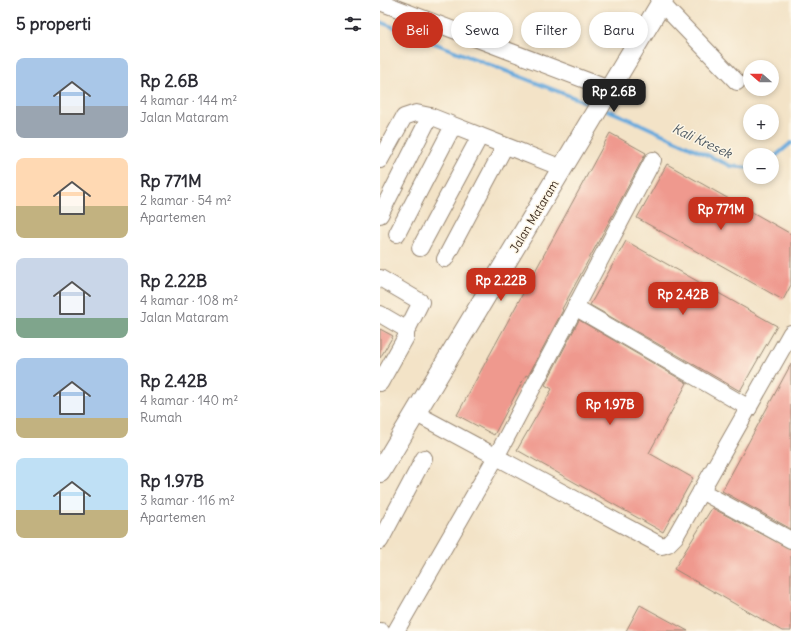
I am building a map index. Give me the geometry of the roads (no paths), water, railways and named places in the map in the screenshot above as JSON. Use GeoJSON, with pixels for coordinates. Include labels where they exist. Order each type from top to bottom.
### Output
{"type":"FeatureCollection","features":[{"type":"Feature","properties":{"kind":"main road","name":"Jalan Mataram"},"geometry":{"type":"LineString","coordinates":[[380,472],[662,1]]}},
{"type":"Feature","properties":{"kind":"street"},"geometry":{"type":"LineString","coordinates":[[662,1],[738,82]]}},
{"type":"Feature","properties":{"kind":"street"},"geometry":{"type":"LineString","coordinates":[[380,2],[608,91]]}},
{"type":"Feature","properties":{"kind":"street"},"geometry":{"type":"LineString","coordinates":[[380,160],[404,117],[416,113],[430,116],[562,168]]}},
{"type":"Feature","properties":{"kind":"street"},"geometry":{"type":"LineString","coordinates":[[380,215],[430,116]]}},
{"type":"Feature","properties":{"kind":"street"},"geometry":{"type":"LineString","coordinates":[[397,234],[453,126]]}},
{"type":"Feature","properties":{"kind":"street"},"geometry":{"type":"LineString","coordinates":[[420,248],[480,136]]}},
{"type":"Feature","properties":{"kind":"street"},"geometry":{"type":"LineString","coordinates":[[445,259],[505,146]]}},
{"type":"Feature","properties":{"kind":"street"},"geometry":{"type":"LineString","coordinates":[[396,631],[496,457],[653,160]]}},
{"type":"Feature","properties":{"kind":"street"},"geometry":{"type":"LineString","coordinates":[[380,278],[421,302],[406,332],[406,337],[380,383]]}},
{"type":"Feature","properties":{"kind":"street"},"geometry":{"type":"LineString","coordinates":[[575,307],[749,408]]}},
{"type":"Feature","properties":{"kind":"street"},"geometry":{"type":"LineString","coordinates":[[380,314],[404,328],[406,332]]}},
{"type":"Feature","properties":{"kind":"street"},"geometry":{"type":"LineString","coordinates":[[415,414],[662,546],[668,544],[675,537],[791,333]]}},
{"type":"Feature","properties":{"kind":"street"},"geometry":{"type":"LineString","coordinates":[[380,541],[424,458]]}},
{"type":"Feature","properties":{"kind":"street"},"geometry":{"type":"LineString","coordinates":[[701,492],[791,540]]}},
{"type":"Feature","properties":{"kind":"waterway","name":"Kali Kresek"},"geometry":{"type":"LineString","coordinates":[[380,22],[593,105]]}},
{"type":"Feature","properties":{"kind":"waterway","name":"Kali Kresek"},"geometry":{"type":"LineString","coordinates":[[605,109],[731,166],[743,167]]}},
{"type":"Feature","properties":{"kind":"waterway","name":"Kali Kresek"},"geometry":{"type":"LineString","coordinates":[[779,153],[791,143]]}}]}
